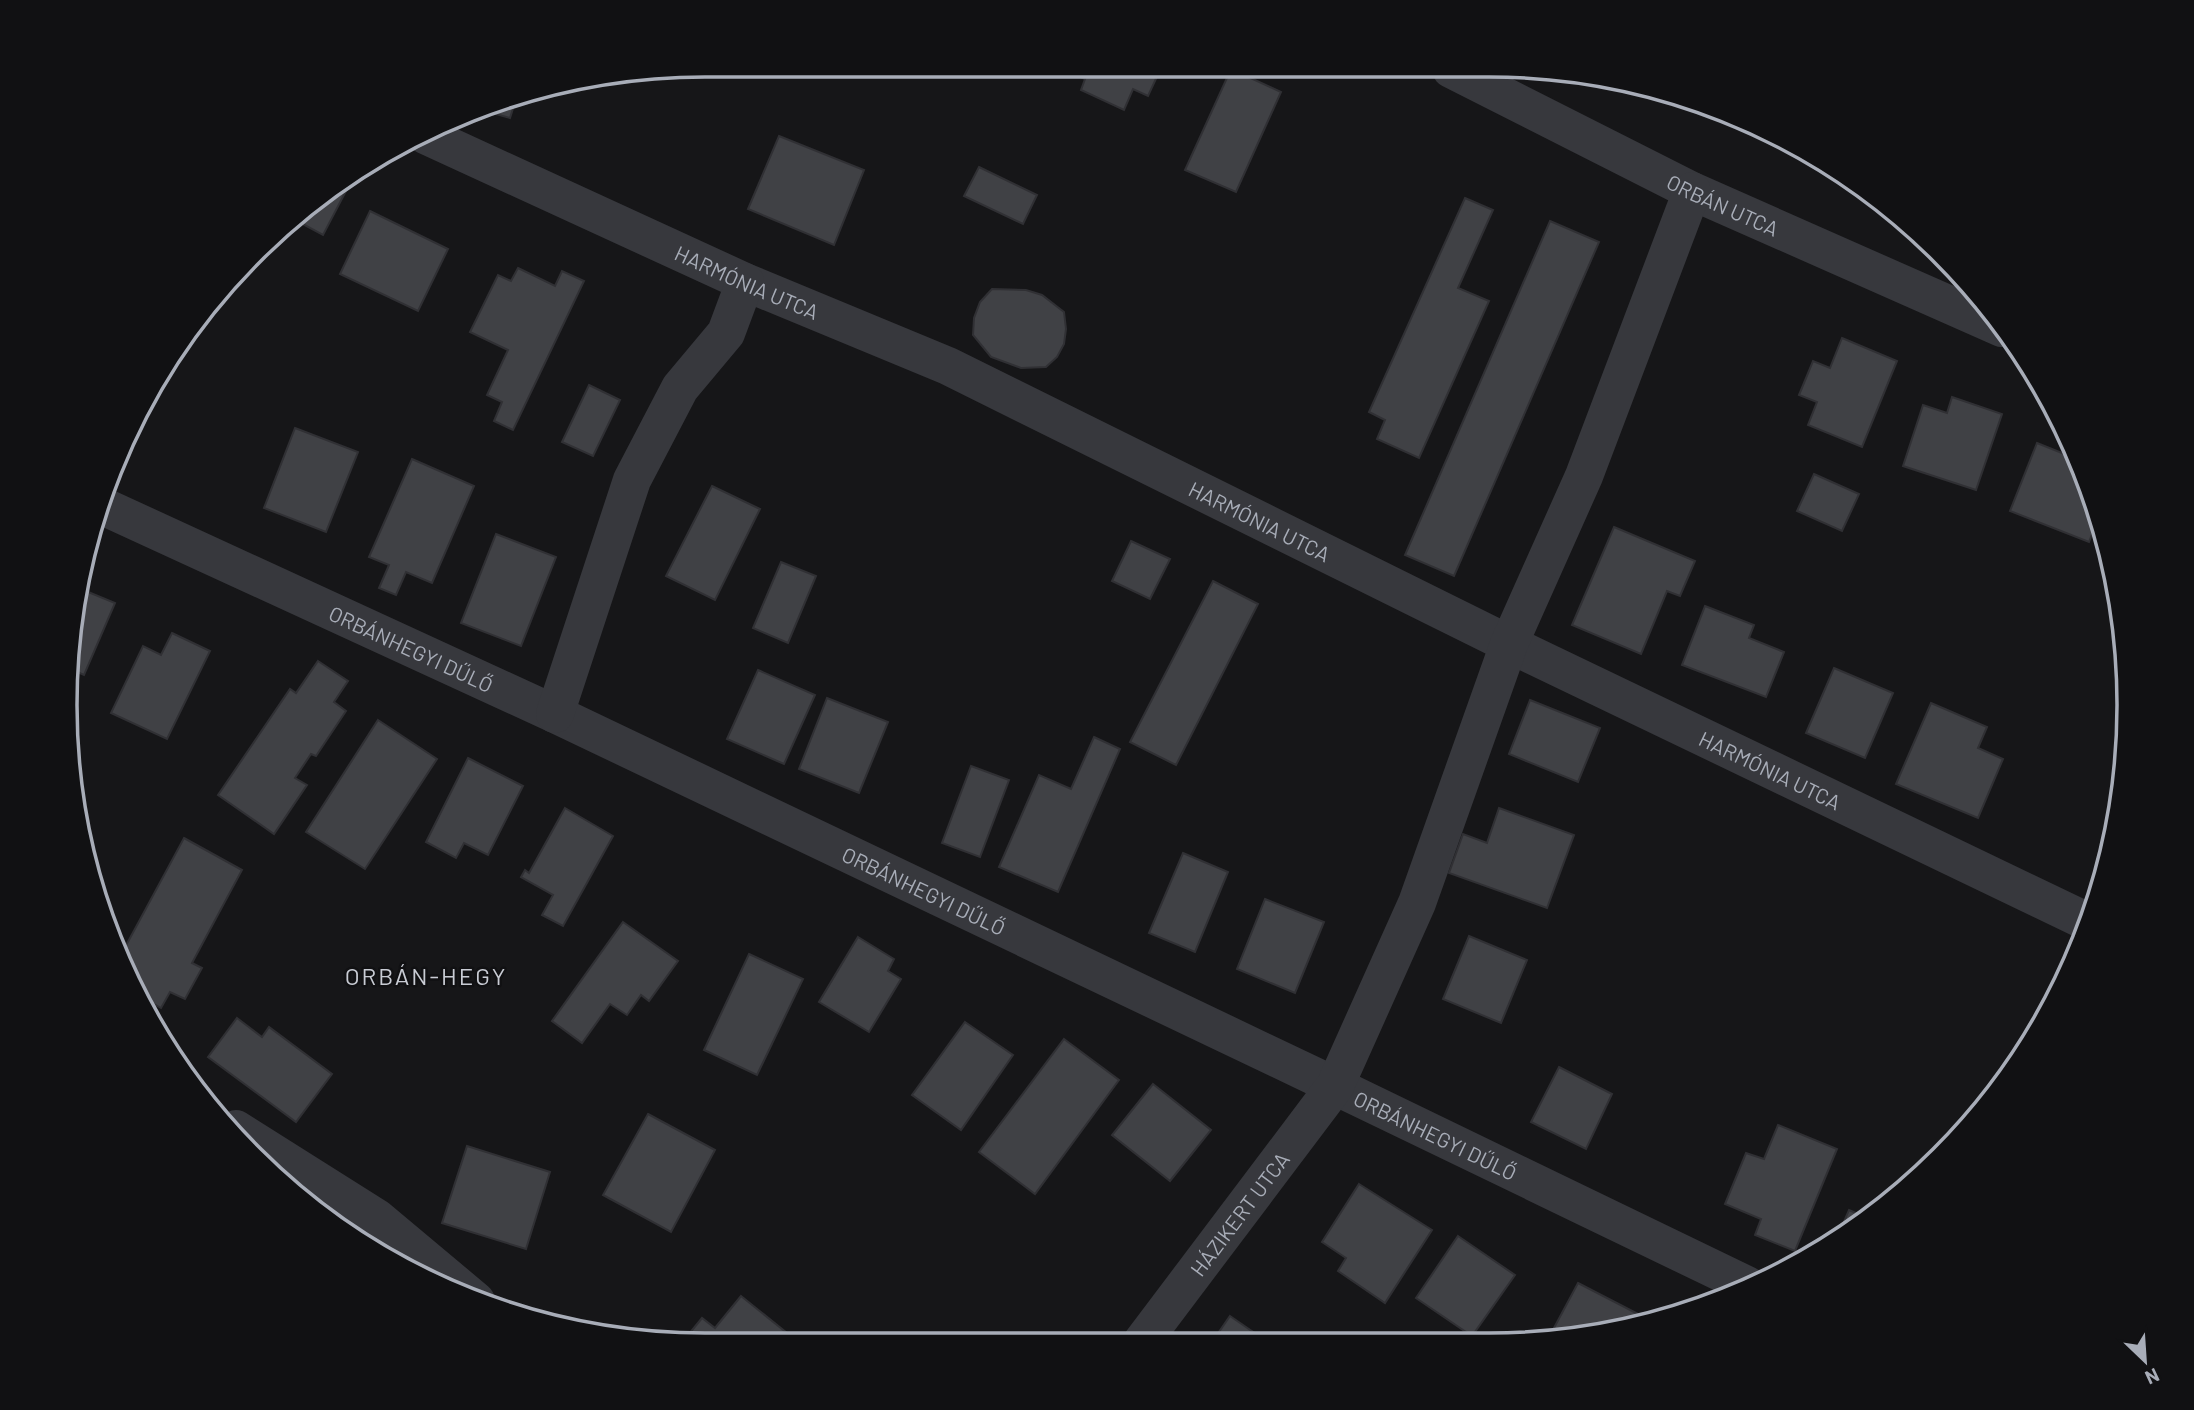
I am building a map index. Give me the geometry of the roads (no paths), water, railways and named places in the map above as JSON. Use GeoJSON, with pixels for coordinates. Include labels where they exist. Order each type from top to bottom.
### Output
{"type":"FeatureCollection","features":[{"type":"Feature","properties":{"kind":"street","name":"ORBÁN UTCA"},"geometry":{"type":"LineString","coordinates":[[1467,77],[1692,191],[1984,320]]}},
{"type":"Feature","properties":{"kind":"street","name":"HARMÓNIA UTCA"},"geometry":{"type":"LineString","coordinates":[[434,139],[745,282],[948,366],[1509,644],[2080,918]]}},
{"type":"Feature","properties":{"kind":"street","name":"HÁZIKERT UTCA"},"geometry":{"type":"LineString","coordinates":[[1149,1333],[1335,1086],[1417,903],[1509,644],[1584,476],[1692,191]]}},
{"type":"Feature","properties":{"kind":"street"},"geometry":{"type":"LineString","coordinates":[[555,714],[632,480],[680,388],[726,333],[745,282]]}},
{"type":"Feature","properties":{"kind":"street","name":"ORBÁNHEGYI DŰLŐ"},"geometry":{"type":"LineString","coordinates":[[108,510],[555,714],[1738,1281]]}},
{"type":"Feature","properties":{"kind":"street"},"geometry":{"type":"LineString","coordinates":[[251,1138],[377,1217],[448,1278]]}},
{"type":"Feature","properties":{"kind":"district","name":"ORBÁN-HEGY"},"geometry":{"type":"Point","coordinates":[426,975]}}]}
